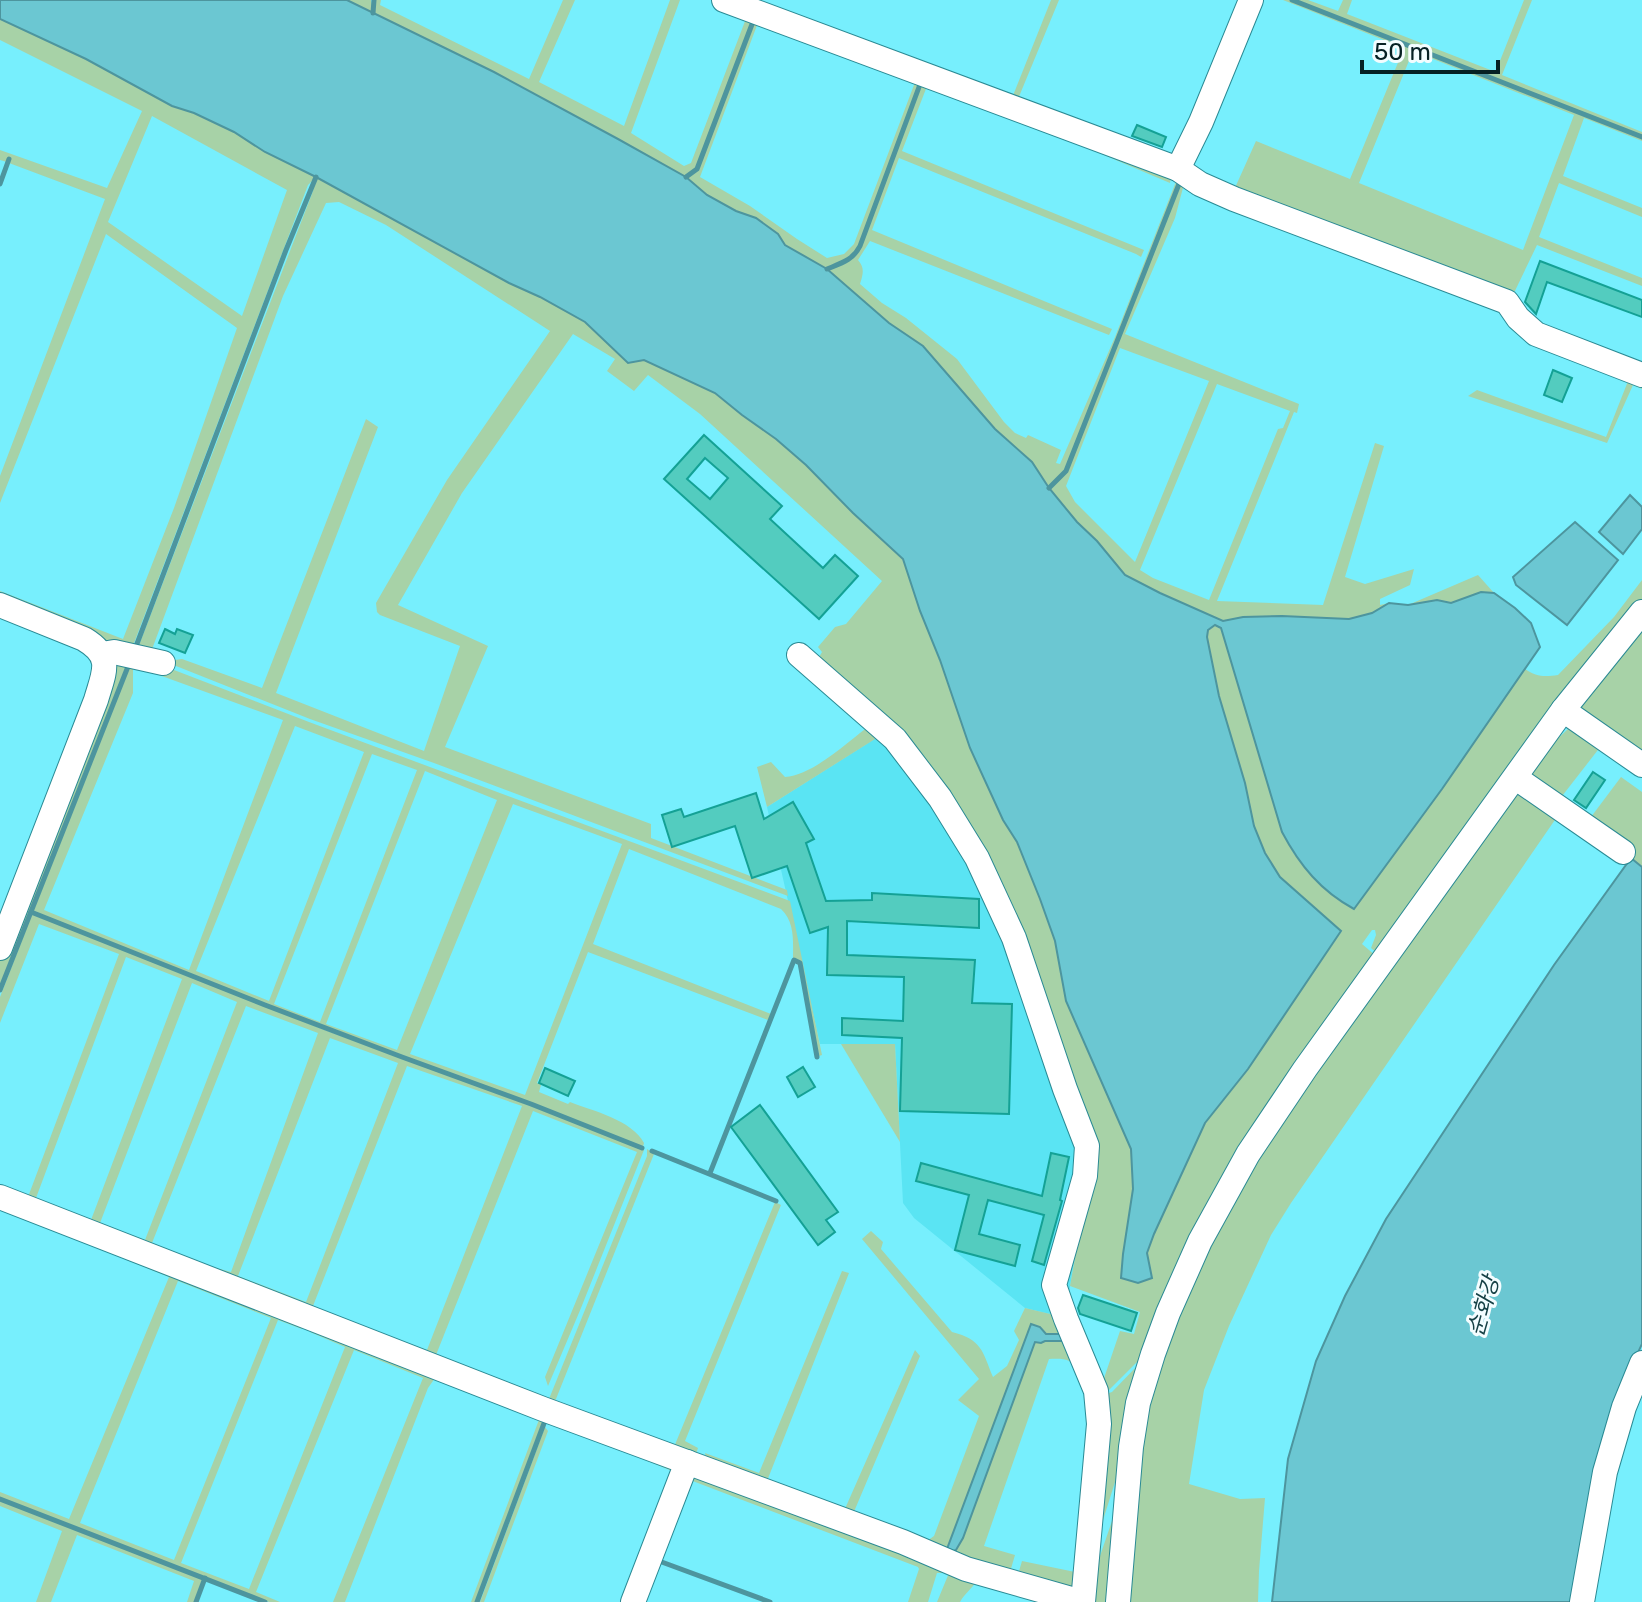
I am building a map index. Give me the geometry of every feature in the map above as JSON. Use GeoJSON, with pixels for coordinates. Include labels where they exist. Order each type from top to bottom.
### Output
{"type":"FeatureCollection","features":[{"type":"Feature","properties":{"kind":"street"},"geometry":{"type":"LineString","coordinates":[[724,0],[1178,169],[1200,184],[1234,199],[1507,302],[1518,318],[1536,334],[1642,375]]}},
{"type":"Feature","properties":{"kind":"street"},"geometry":{"type":"LineString","coordinates":[[1178,169],[1201,122],[1251,0]]}},
{"type":"Feature","properties":{"kind":"street"},"geometry":{"type":"LineString","coordinates":[[0,605],[84,639],[102,654],[105,665],[96,700],[0,948]]}},
{"type":"Feature","properties":{"kind":"street"},"geometry":{"type":"LineString","coordinates":[[1117,1600],[1138,1403],[1168,1313],[1200,1241],[1248,1154],[1374,973],[1563,710],[1642,612]]}},
{"type":"Feature","properties":{"kind":"street"},"geometry":{"type":"LineString","coordinates":[[102,654],[114,652],[163,663]]}},
{"type":"Feature","properties":{"kind":"street"},"geometry":{"type":"LineString","coordinates":[[799,655],[895,739],[940,798],[977,858],[1014,938],[1087,1146],[1085,1176],[1054,1285],[1096,1391],[1099,1424],[1083,1602],[1131,1447]]}},
{"type":"Feature","properties":{"kind":"street"},"geometry":{"type":"LineString","coordinates":[[1563,710],[1642,765]]}},
{"type":"Feature","properties":{"kind":"street"},"geometry":{"type":"LineString","coordinates":[[1516,778],[1623,852]]}},
{"type":"Feature","properties":{"kind":"street"},"geometry":{"type":"LineString","coordinates":[[0,1197],[528,1403],[903,1542],[966,1569],[1082,1602]]}},
{"type":"Feature","properties":{"kind":"street"},"geometry":{"type":"LineString","coordinates":[[1582,1602],[1605,1472],[1624,1407],[1642,1363]]}},
{"type":"Feature","properties":{"kind":"street"},"geometry":{"type":"LineString","coordinates":[[633,1602],[687,1462]]}},
{"type":"Feature","properties":{"kind":"shaded area"},"geometry":{"type":"Polygon","coordinates":[[[892,728],[966,821],[1093,1152],[1070,1286],[1068,1320],[1025,1308],[914,1218],[903,1203],[895,1044],[820,1044],[767,807],[892,728]]]}},
{"type":"Feature","properties":{"kind":"green space"},"geometry":{"type":"Polygon","coordinates":[[[347,0],[371,0],[373,11],[376,0],[381,0],[380,5],[529,79],[563,0],[575,0],[539,82],[624,126],[670,0],[680,0],[631,133],[684,166],[691,163],[747,16],[721,6],[721,0],[786,25],[785,29],[759,20],[700,177],[750,206],[827,258],[844,254],[854,244],[917,77],[794,32],[795,29],[1163,169],[1171,177],[1170,183],[1071,141],[1070,137],[929,81],[902,151],[1144,250],[1141,257],[899,158],[872,230],[1112,329],[1109,335],[870,241],[858,260],[863,271],[860,284],[957,359],[1015,433],[1026,438],[1028,435],[1061,450],[1056,463],[1060,464],[1115,337],[1177,179],[1184,184],[1175,218],[1125,334],[1299,404],[1217,601],[1323,605],[1375,443],[1384,446],[1345,577],[1365,584],[1414,569],[1410,585],[1380,599],[1380,605],[1389,603],[1372,613],[1349,619],[1282,616],[1223,621],[1125,575],[1049,488],[1032,462],[995,429],[923,346],[889,323],[827,269],[785,245],[778,234],[756,218],[707,195],[686,177],[494,72],[347,0]],[[1120,348],[1066,486],[1075,502],[1135,562],[1209,381],[1120,348]],[[1217,384],[1140,570],[1209,600],[1278,429],[1283,428],[1290,411],[1217,384]]]}},
{"type":"Feature","properties":{"kind":"green space"},"geometry":{"type":"Polygon","coordinates":[[[1051,0],[1059,0],[1018,99],[1012,98],[1051,0]]]}},
{"type":"Feature","properties":{"kind":"green space"},"geometry":{"type":"Polygon","coordinates":[[[1283,0],[1290,0],[1642,138],[1642,141],[1584,118],[1563,176],[1642,208],[1642,217],[1559,183],[1539,237],[1642,278],[1642,286],[1537,245],[1513,295],[1234,190],[1256,141],[1350,179],[1404,48],[1283,0]],[[1413,51],[1359,183],[1523,250],[1574,115],[1413,51]]]}},
{"type":"Feature","properties":{"kind":"green space"},"geometry":{"type":"Polygon","coordinates":[[[1295,0],[1308,0],[1338,11],[1343,0],[1352,0],[1347,14],[1496,71],[1524,0],[1532,0],[1502,75],[1642,132],[1642,136],[1295,0]]]}},
{"type":"Feature","properties":{"kind":"green space"},"geometry":{"type":"Polygon","coordinates":[[[0,19],[86,59],[172,106],[234,132],[265,152],[316,177],[585,322],[628,362],[644,360],[715,393],[806,465],[903,559],[920,611],[988,784],[1003,820],[1017,842],[1040,899],[1055,941],[1066,1001],[1131,1149],[1133,1189],[1122,1278],[1138,1283],[1152,1278],[1147,1253],[1205,1123],[1248,1069],[1341,932],[1280,877],[1265,853],[1254,826],[1245,783],[1219,696],[1208,630],[1215,625],[1221,628],[1282,832],[1294,854],[1322,887],[1442,789],[1525,669],[1541,676],[1558,675],[1614,617],[1642,580],[1642,608],[1378,954],[1371,948],[1375,930],[1362,944],[1376,956],[1146,1353],[1107,1392],[1100,1390],[1120,1331],[1134,1334],[1140,1312],[1070,1286],[1090,1173],[995,882],[818,659],[822,652],[818,647],[835,627],[846,624],[882,581],[700,414],[648,375],[634,391],[607,371],[615,359],[573,334],[462,493],[398,605],[488,646],[445,747],[651,824],[651,838],[787,890],[788,896],[310,719],[171,664],[182,659],[262,688],[366,419],[378,427],[276,693],[424,751],[460,646],[380,615],[376,603],[447,480],[550,331],[386,225],[339,202],[326,203],[283,296],[151,652],[136,653],[313,191],[315,178],[308,185],[131,651],[126,652],[0,601],[0,591],[123,639],[174,508],[237,328],[106,234],[0,503],[0,476],[105,199],[9,163],[9,159],[7,162],[0,160],[0,150],[107,188],[142,111],[0,40],[0,19]],[[152,116],[108,222],[242,316],[287,190],[152,116]]]}},
{"type":"Feature","properties":{"kind":"green space"},"geometry":{"type":"Polygon","coordinates":[[[1630,376],[1642,380],[1642,389],[1633,385],[1607,443],[1468,396],[1477,390],[1606,437],[1630,376]]]}},
{"type":"Feature","properties":{"kind":"green space"},"geometry":{"type":"Polygon","coordinates":[[[1478,575],[1494,593],[1481,592],[1451,603],[1437,600],[1408,605],[1478,575]]]}},
{"type":"Feature","properties":{"kind":"green space"},"geometry":{"type":"Polygon","coordinates":[[[1642,625],[1642,767],[1580,710],[1582,703],[1642,625]]]}},
{"type":"Feature","properties":{"kind":"green space"},"geometry":{"type":"Polygon","coordinates":[[[133,659],[133,693],[44,910],[189,970],[283,720],[159,675],[161,665],[790,901],[822,1055],[819,1056],[801,962],[793,959],[791,926],[786,914],[781,909],[629,849],[593,944],[771,1014],[768,1020],[588,952],[537,1083],[541,1085],[539,1092],[621,1122],[638,1135],[644,1143],[643,1147],[322,1026],[33,912],[133,659]],[[295,726],[196,971],[269,1001],[364,752],[295,726]],[[372,754],[274,1004],[320,1022],[417,770],[372,754]],[[425,771],[326,1024],[397,1050],[497,800],[425,771]],[[513,804],[410,1054],[525,1095],[622,844],[513,804]]]}},
{"type":"Feature","properties":{"kind":"green space"},"geometry":{"type":"Polygon","coordinates":[[[130,660],[0,987],[0,956],[115,662],[130,660]]]}},
{"type":"Feature","properties":{"kind":"green space"},"geometry":{"type":"Polygon","coordinates":[[[872,724],[883,734],[767,807],[757,767],[771,762],[785,777],[796,775],[819,764],[872,724]]]}},
{"type":"Feature","properties":{"kind":"green space"},"geometry":{"type":"Polygon","coordinates":[[[1569,728],[1601,746],[1559,800],[1528,778],[1550,746],[1569,728]]]}},
{"type":"Feature","properties":{"kind":"green space"},"geometry":{"type":"Polygon","coordinates":[[[1621,777],[1642,792],[1642,867],[1588,821],[1621,777]]]}},
{"type":"Feature","properties":{"kind":"green space"},"geometry":{"type":"Polygon","coordinates":[[[1519,787],[1559,814],[1271,1235],[1229,1326],[1204,1390],[1189,1484],[1240,1499],[1265,1498],[1258,1602],[1125,1602],[1133,1490],[1156,1366],[1225,1213],[1291,1109],[1519,787]]]}},
{"type":"Feature","properties":{"kind":"green space"},"geometry":{"type":"Polygon","coordinates":[[[32,914],[322,1029],[644,1150],[548,1386],[545,1377],[637,1152],[533,1111],[436,1355],[539,1394],[540,1399],[377,1332],[427,1350],[522,1106],[407,1066],[313,1306],[205,1265],[231,1272],[318,1033],[246,1006],[152,1243],[198,1261],[196,1268],[28,1197],[119,954],[39,924],[0,1023],[0,997],[32,914]],[[126,957],[36,1198],[91,1220],[182,979],[126,957]],[[192,983],[100,1223],[145,1240],[237,1002],[192,983]],[[330,1038],[238,1276],[306,1302],[398,1063],[330,1038]]]}},
{"type":"Feature","properties":{"kind":"green space"},"geometry":{"type":"Polygon","coordinates":[[[841,1044],[895,1044],[900,1142],[841,1044]]]}},
{"type":"Feature","properties":{"kind":"green space"},"geometry":{"type":"Polygon","coordinates":[[[647,1149],[654,1154],[552,1405],[549,1399],[647,1156],[647,1149]]]}},
{"type":"Feature","properties":{"kind":"green space"},"geometry":{"type":"Polygon","coordinates":[[[775,1202],[781,1205],[685,1441],[698,1448],[696,1454],[674,1447],[775,1202]]]}},
{"type":"Feature","properties":{"kind":"green space"},"geometry":{"type":"Polygon","coordinates":[[[871,1231],[883,1242],[881,1249],[952,1332],[980,1347],[993,1377],[1007,1366],[1019,1340],[1014,1331],[1025,1308],[1068,1320],[1094,1400],[1097,1425],[1095,1471],[1082,1573],[1073,1590],[1017,1578],[1022,1561],[1075,1572],[1092,1416],[1079,1370],[1067,1360],[1049,1359],[984,1546],[1015,1555],[1010,1572],[1005,1568],[950,1556],[887,1532],[888,1528],[927,1541],[934,1536],[979,1416],[958,1400],[979,1379],[862,1239],[871,1231]],[[1031,1325],[947,1548],[951,1552],[956,1550],[963,1538],[1035,1341],[1068,1339],[1064,1334],[1045,1334],[1040,1327],[1031,1325]]]}},
{"type":"Feature","properties":{"kind":"green space"},"geometry":{"type":"Polygon","coordinates":[[[118,1248],[305,1321],[302,1329],[278,1320],[181,1563],[249,1589],[345,1347],[310,1332],[312,1324],[676,1464],[672,1471],[544,1418],[475,1602],[471,1602],[540,1417],[435,1378],[428,1388],[345,1602],[333,1602],[423,1378],[354,1350],[256,1592],[280,1602],[269,1602],[0,1498],[0,1492],[69,1519],[169,1277],[117,1256],[118,1248]],[[178,1281],[80,1523],[174,1560],[271,1318],[178,1281]]]}},
{"type":"Feature","properties":{"kind":"green space"},"geometry":{"type":"Polygon","coordinates":[[[842,1271],[849,1273],[767,1481],[844,1511],[915,1350],[920,1356],[853,1514],[877,1524],[877,1528],[707,1462],[705,1453],[759,1473],[842,1271]]]}},
{"type":"Feature","properties":{"kind":"green space"},"geometry":{"type":"Polygon","coordinates":[[[1140,1363],[1121,1463],[1099,1533],[1103,1395],[1112,1392],[1140,1363]]]}},
{"type":"Feature","properties":{"kind":"green space"},"geometry":{"type":"Polygon","coordinates":[[[545,1427],[548,1431],[484,1602],[480,1602],[545,1427]]]}},
{"type":"Feature","properties":{"kind":"green space"},"geometry":{"type":"Polygon","coordinates":[[[691,1471],[977,1580],[960,1602],[937,1602],[949,1573],[937,1573],[928,1602],[908,1602],[918,1567],[690,1480],[691,1471]]]}},
{"type":"Feature","properties":{"kind":"green space"},"geometry":{"type":"Polygon","coordinates":[[[1123,1489],[1107,1602],[1091,1602],[1100,1556],[1123,1489]]]}},
{"type":"Feature","properties":{"kind":"green space"},"geometry":{"type":"Polygon","coordinates":[[[0,1501],[204,1578],[194,1602],[187,1602],[194,1581],[77,1535],[51,1602],[36,1602],[62,1531],[0,1506],[0,1501]]]}},
{"type":"Feature","properties":{"kind":"water"},"geometry":{"type":"Polygon","coordinates":[[[0,0],[347,0],[494,72],[686,177],[707,195],[756,218],[778,234],[785,245],[827,269],[889,323],[923,346],[995,429],[1032,462],[1049,488],[1125,575],[1223,621],[1282,616],[1349,619],[1372,613],[1389,603],[1408,605],[1437,600],[1451,603],[1481,592],[1494,593],[1531,623],[1540,647],[1354,909],[1331,894],[1312,876],[1282,832],[1221,628],[1215,625],[1208,630],[1219,696],[1245,783],[1254,826],[1265,853],[1280,877],[1341,931],[1248,1069],[1205,1123],[1147,1253],[1152,1278],[1138,1283],[1121,1278],[1133,1189],[1131,1149],[1066,1001],[1055,941],[1040,899],[1017,842],[1003,820],[970,748],[903,559],[806,465],[715,393],[644,360],[628,363],[585,322],[540,297],[265,152],[234,132],[172,106],[86,59],[0,19],[0,0]]]}},
{"type":"Feature","properties":{"kind":"water"},"geometry":{"type":"Polygon","coordinates":[[[1630,495],[1642,507],[1642,529],[1623,554],[1599,532],[1630,495]]]}},
{"type":"Feature","properties":{"kind":"water"},"geometry":{"type":"Polygon","coordinates":[[[1575,522],[1618,560],[1567,625],[1516,585],[1513,577],[1575,522]]]}},
{"type":"Feature","properties":{"kind":"water","name":"순화강"},"geometry":{"type":"Polygon","coordinates":[[[1631,858],[1642,867],[1642,1344],[1614,1404],[1574,1602],[1272,1602],[1288,1459],[1316,1361],[1345,1296],[1386,1219],[1554,965],[1631,858]]]}},
{"type":"Feature","properties":{"kind":"water"},"geometry":{"type":"Polygon","coordinates":[[[1031,1324],[1040,1327],[1046,1334],[1064,1334],[1066,1341],[1035,1342],[963,1538],[956,1550],[951,1552],[947,1549],[1031,1324]]]}},
{"type":"Feature","properties":{"kind":"building"},"geometry":{"type":"Polygon","coordinates":[[[1137,125],[1166,137],[1162,147],[1132,136],[1137,125]]]}},
{"type":"Feature","properties":{"kind":"building"},"geometry":{"type":"Polygon","coordinates":[[[1540,261],[1642,300],[1642,317],[1547,282],[1536,314],[1525,302],[1540,261]]]}},
{"type":"Feature","properties":{"kind":"building"},"geometry":{"type":"Polygon","coordinates":[[[1553,370],[1572,378],[1562,402],[1544,395],[1553,370]]]}},
{"type":"Feature","properties":{"kind":"building"},"geometry":{"type":"Polygon","coordinates":[[[704,435],[782,506],[770,519],[823,568],[835,555],[858,576],[819,619],[664,479],[704,435]],[[705,458],[687,479],[710,499],[728,478],[705,458]]]}},
{"type":"Feature","properties":{"kind":"building"},"geometry":{"type":"Polygon","coordinates":[[[165,629],[175,634],[177,629],[193,635],[185,653],[159,643],[165,629]]]}},
{"type":"Feature","properties":{"kind":"building"},"geometry":{"type":"Polygon","coordinates":[[[1593,772],[1605,780],[1586,808],[1574,800],[1593,772]]]}},
{"type":"Feature","properties":{"kind":"building"},"geometry":{"type":"Polygon","coordinates":[[[756,793],[764,819],[793,802],[814,839],[806,843],[826,901],[872,900],[872,893],[979,899],[979,928],[847,921],[847,955],[975,960],[972,1003],[1012,1004],[1009,1114],[900,1111],[902,1038],[842,1035],[842,1018],[903,1021],[904,977],[827,975],[828,927],[810,933],[787,866],[752,878],[735,826],[672,847],[662,815],[681,809],[684,817],[756,793]]]}},
{"type":"Feature","properties":{"kind":"building"},"geometry":{"type":"Polygon","coordinates":[[[803,1067],[815,1087],[798,1097],[787,1077],[803,1067]]]}},
{"type":"Feature","properties":{"kind":"building"},"geometry":{"type":"Polygon","coordinates":[[[545,1068],[575,1081],[568,1096],[539,1083],[545,1068]]]}},
{"type":"Feature","properties":{"kind":"building"},"geometry":{"type":"Polygon","coordinates":[[[760,1105],[838,1212],[826,1220],[835,1232],[818,1245],[731,1127],[760,1105]]]}},
{"type":"Feature","properties":{"kind":"building"},"geometry":{"type":"Polygon","coordinates":[[[1051,1153],[1069,1157],[1062,1201],[1044,1265],[1032,1261],[1044,1215],[988,1200],[979,1234],[1020,1245],[1015,1266],[955,1250],[969,1195],[916,1181],[921,1163],[1042,1196],[1051,1153]]]}},
{"type":"Feature","properties":{"kind":"building"},"geometry":{"type":"Polygon","coordinates":[[[1083,1295],[1137,1313],[1131,1331],[1080,1314],[1078,1308],[1083,1295]]]}},
{"type":"Feature","properties":{"kind":"waterway"},"geometry":{"type":"LineString","coordinates":[[373,13],[374,0]]}},
{"type":"Feature","properties":{"kind":"waterway"},"geometry":{"type":"LineString","coordinates":[[1292,0],[1642,137]]}},
{"type":"Feature","properties":{"kind":"waterway"},"geometry":{"type":"LineString","coordinates":[[686,177],[697,169],[754,19]]}},
{"type":"Feature","properties":{"kind":"waterway"},"geometry":{"type":"LineString","coordinates":[[827,269],[850,258],[860,246],[922,79]]}},
{"type":"Feature","properties":{"kind":"waterway"},"geometry":{"type":"LineString","coordinates":[[0,184],[9,159]]}},
{"type":"Feature","properties":{"kind":"waterway"},"geometry":{"type":"LineString","coordinates":[[135,649],[316,177]]}},
{"type":"Feature","properties":{"kind":"waterway"},"geometry":{"type":"LineString","coordinates":[[1049,488],[1066,471],[1179,184]]}},
{"type":"Feature","properties":{"kind":"waterway"},"geometry":{"type":"LineString","coordinates":[[0,990],[129,664]]}},
{"type":"Feature","properties":{"kind":"waterway"},"geometry":{"type":"LineString","coordinates":[[31,912],[265,1005],[642,1148]]}},
{"type":"Feature","properties":{"kind":"waterway"},"geometry":{"type":"LineString","coordinates":[[710,1173],[794,960],[800,963],[817,1057]]}},
{"type":"Feature","properties":{"kind":"waterway"},"geometry":{"type":"LineString","coordinates":[[652,1151],[776,1201]]}},
{"type":"Feature","properties":{"kind":"waterway"},"geometry":{"type":"LineString","coordinates":[[477,1602],[546,1418]]}},
{"type":"Feature","properties":{"kind":"waterway"},"geometry":{"type":"LineString","coordinates":[[0,1499],[265,1602]]}},
{"type":"Feature","properties":{"kind":"waterway"},"geometry":{"type":"LineString","coordinates":[[659,1561],[770,1602]]}},
{"type":"Feature","properties":{"kind":"waterway"},"geometry":{"type":"LineString","coordinates":[[196,1602],[205,1578]]}}]}
